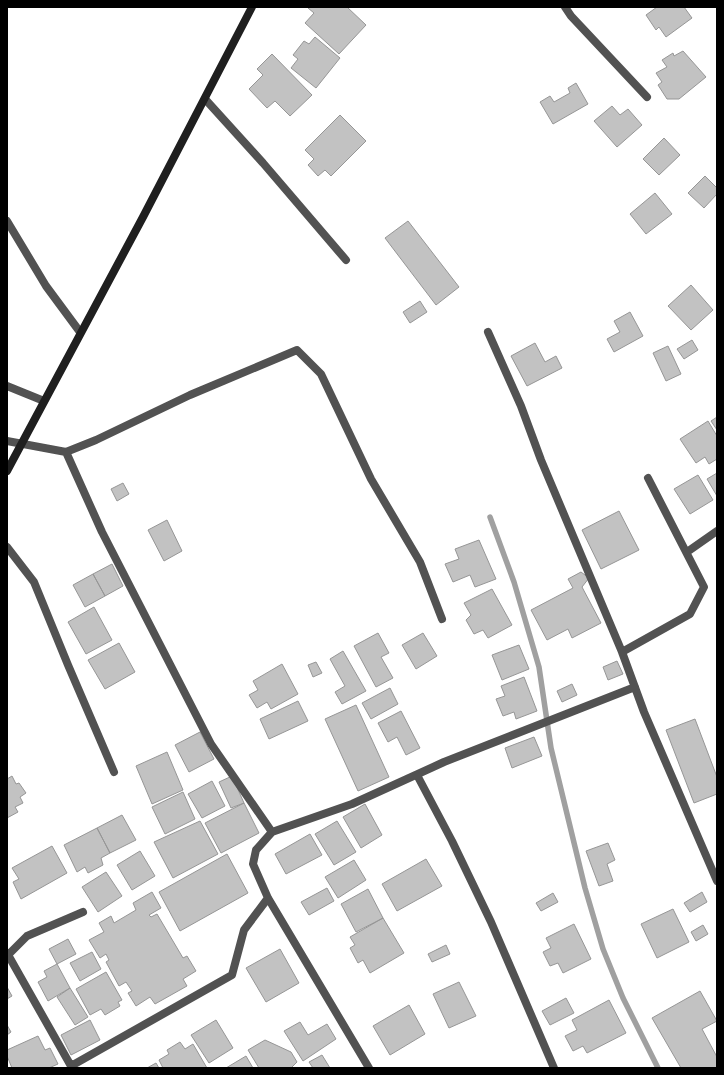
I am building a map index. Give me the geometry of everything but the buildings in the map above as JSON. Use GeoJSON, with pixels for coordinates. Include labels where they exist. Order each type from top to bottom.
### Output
{"type":"FeatureCollection","features":[{"type":"Feature","properties":{"kind":"main road"},"geometry":{"type":"LineString","coordinates":[[7,471],[205,99],[252,7]]}},
{"type":"Feature","properties":{"kind":"street"},"geometry":{"type":"LineString","coordinates":[[565,7],[647,97]]}},
{"type":"Feature","properties":{"kind":"street"},"geometry":{"type":"LineString","coordinates":[[205,99],[263,162],[346,260]]}},
{"type":"Feature","properties":{"kind":"street"},"geometry":{"type":"LineString","coordinates":[[7,221],[46,286],[80,332]]}},
{"type":"Feature","properties":{"kind":"street"},"geometry":{"type":"LineString","coordinates":[[488,332],[521,406],[541,460],[622,652],[696,834],[717,881]]}},
{"type":"Feature","properties":{"kind":"street"},"geometry":{"type":"LineString","coordinates":[[7,441],[66,452],[122,428],[190,395],[297,350],[320,374],[371,479],[420,562],[442,619]]}},
{"type":"Feature","properties":{"kind":"street"},"geometry":{"type":"LineString","coordinates":[[7,386],[44,401]]}},
{"type":"Feature","properties":{"kind":"street"},"geometry":{"type":"LineString","coordinates":[[66,452],[102,532],[211,744],[272,832]]}},
{"type":"Feature","properties":{"kind":"street"},"geometry":{"type":"LineString","coordinates":[[622,652],[690,614],[704,587],[688,552],[648,478]]}},
{"type":"Feature","properties":{"kind":"street"},"geometry":{"type":"LineString","coordinates":[[688,552],[717,531]]}},
{"type":"Feature","properties":{"kind":"street"},"geometry":{"type":"LineString","coordinates":[[7,547],[34,582],[114,772]]}},
{"type":"Feature","properties":{"kind":"street"},"geometry":{"type":"LineString","coordinates":[[369,1068],[268,898],[253,864],[256,850],[272,832],[352,804],[444,762],[635,687]]}},
{"type":"Feature","properties":{"kind":"street"},"geometry":{"type":"LineString","coordinates":[[418,775],[492,922],[554,1068]]}},
{"type":"Feature","properties":{"kind":"street"},"geometry":{"type":"LineString","coordinates":[[83,912],[28,936],[7,954],[70,1067],[232,975],[244,930],[268,898]]}},
{"type":"Feature","properties":{"kind":"waterway"},"geometry":{"type":"LineString","coordinates":[[490,517],[514,582],[539,667],[551,748],[585,888],[603,949],[623,998],[658,1068]]}}]}
